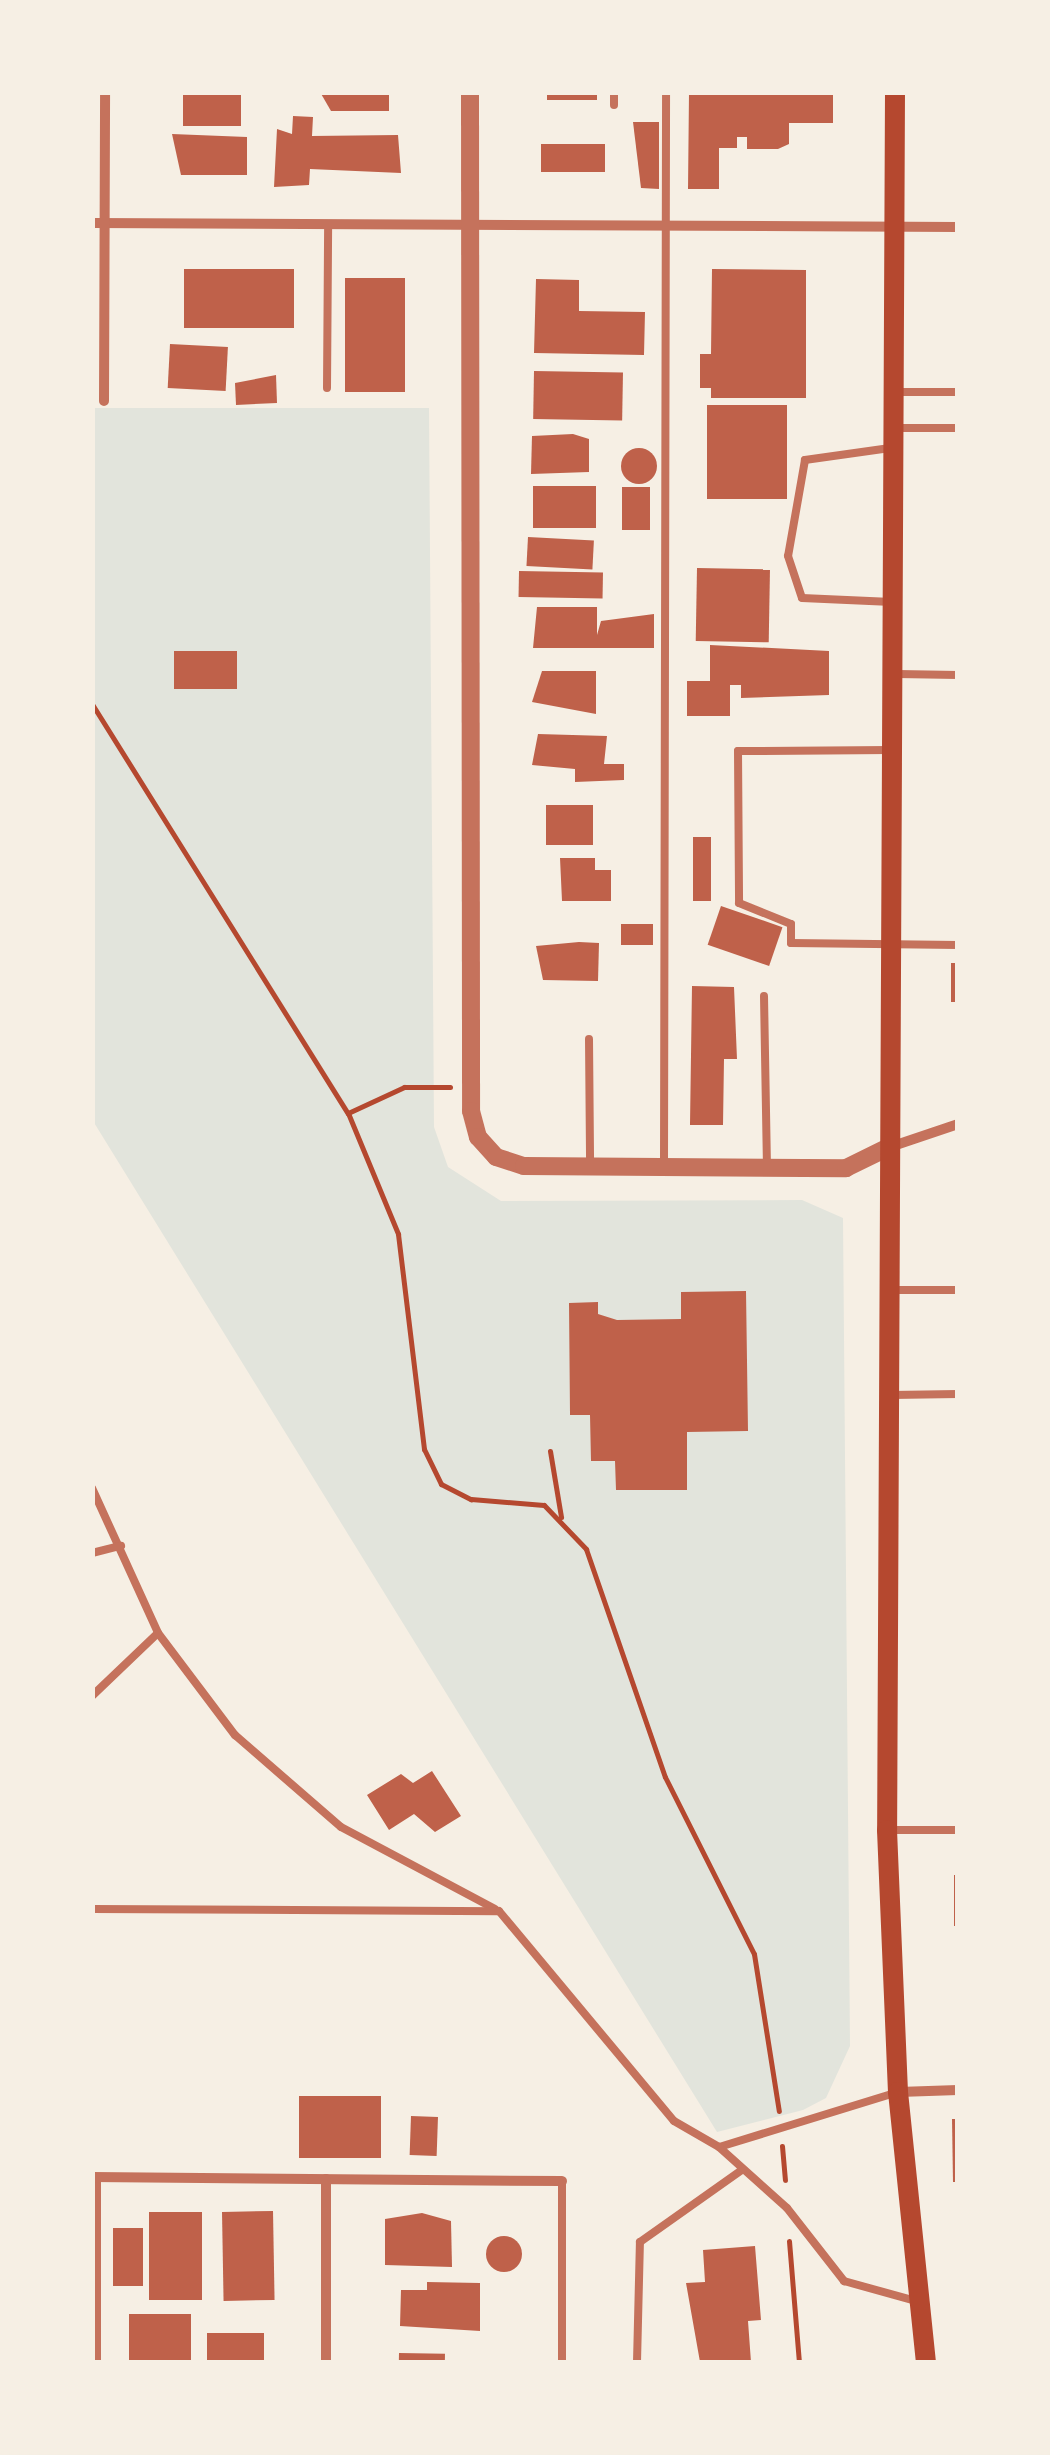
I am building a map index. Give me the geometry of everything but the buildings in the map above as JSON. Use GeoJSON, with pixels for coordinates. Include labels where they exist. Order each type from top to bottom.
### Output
{"type":"FeatureCollection","features":[{"type":"Feature","properties":{"kind":"main road"},"geometry":{"type":"LineString","coordinates":[[896,93],[888,1830],[898,2092],[926,2362]]}},
{"type":"Feature","properties":{"kind":"street"},"geometry":{"type":"LineString","coordinates":[[104,401],[98,223],[105,92]]}},
{"type":"Feature","properties":{"kind":"street"},"geometry":{"type":"LineString","coordinates":[[470,92],[471,1086],[478,1137],[514,1166],[846,1168],[890,1147],[958,1124]]}},
{"type":"Feature","properties":{"kind":"street"},"geometry":{"type":"LineString","coordinates":[[98,223],[958,227]]}},
{"type":"Feature","properties":{"kind":"street"},"geometry":{"type":"LineString","coordinates":[[898,2092],[958,2090]]}},
{"type":"Feature","properties":{"kind":"street"},"geometry":{"type":"LineString","coordinates":[[95,2178],[562,2181]]}},
{"type":"Feature","properties":{"kind":"street"},"geometry":{"type":"LineString","coordinates":[[326,2179],[326,2362]]}},
{"type":"Feature","properties":{"kind":"lane"},"geometry":{"type":"LineString","coordinates":[[614,92],[614,105]]}},
{"type":"Feature","properties":{"kind":"lane"},"geometry":{"type":"LineString","coordinates":[[664,1166],[666,92]]}},
{"type":"Feature","properties":{"kind":"lane"},"geometry":{"type":"LineString","coordinates":[[327,388],[328,225]]}},
{"type":"Feature","properties":{"kind":"lane"},"geometry":{"type":"LineString","coordinates":[[894,392],[958,392]]}},
{"type":"Feature","properties":{"kind":"lane"},"geometry":{"type":"LineString","coordinates":[[892,602],[802,598],[788,556],[805,460],[893,438],[958,428]]}},
{"type":"Feature","properties":{"kind":"lane"},"geometry":{"type":"LineString","coordinates":[[892,674],[958,674]]}},
{"type":"Feature","properties":{"kind":"lane"},"geometry":{"type":"LineString","coordinates":[[892,750],[738,751],[738,903],[791,924],[791,943],[958,945]]}},
{"type":"Feature","properties":{"kind":"lane"},"geometry":{"type":"LineString","coordinates":[[764,996],[767,1166]]}},
{"type":"Feature","properties":{"kind":"lane"},"geometry":{"type":"LineString","coordinates":[[589,1039],[590,1165]]}},
{"type":"Feature","properties":{"kind":"lane"},"geometry":{"type":"LineString","coordinates":[[891,1290],[958,1290]]}},
{"type":"Feature","properties":{"kind":"lane"},"geometry":{"type":"LineString","coordinates":[[892,1395],[958,1394]]}},
{"type":"Feature","properties":{"kind":"lane"},"geometry":{"type":"LineString","coordinates":[[92,1488],[158,1633],[235,1735],[294,1792],[499,1911],[674,2121],[719,2147],[787,2208],[844,2281],[920,2302]]}},
{"type":"Feature","properties":{"kind":"lane"},"geometry":{"type":"LineString","coordinates":[[92,1553],[121,1546]]}},
{"type":"Feature","properties":{"kind":"lane"},"geometry":{"type":"LineString","coordinates":[[92,1696],[158,1633]]}},
{"type":"Feature","properties":{"kind":"lane"},"geometry":{"type":"LineString","coordinates":[[888,1830],[958,1830]]}},
{"type":"Feature","properties":{"kind":"lane"},"geometry":{"type":"LineString","coordinates":[[92,1909],[499,1911]]}},
{"type":"Feature","properties":{"kind":"lane"},"geometry":{"type":"LineString","coordinates":[[719,2147],[898,2092]]}},
{"type":"Feature","properties":{"kind":"lane"},"geometry":{"type":"LineString","coordinates":[[637,2362],[640,2242],[744,2169]]}},
{"type":"Feature","properties":{"kind":"lane"},"geometry":{"type":"LineString","coordinates":[[95,2178],[97,2362]]}},
{"type":"Feature","properties":{"kind":"lane"},"geometry":{"type":"LineString","coordinates":[[562,2181],[562,2362]]}},
{"type":"Feature","properties":{"kind":"path"},"geometry":{"type":"LineString","coordinates":[[92,704],[348,1113],[411,1284],[424,1449],[442,1484],[561,1518]]}},
{"type":"Feature","properties":{"kind":"path"},"geometry":{"type":"LineString","coordinates":[[348,1113],[404,1088],[471,1086]]}},
{"type":"Feature","properties":{"kind":"path"},"geometry":{"type":"LineString","coordinates":[[550,1450],[561,1518],[586,1549],[665,1777],[754,1954],[779,2115]]}},
{"type":"Feature","properties":{"kind":"path"},"geometry":{"type":"LineString","coordinates":[[782,2151],[799,2362]]}},
{"type":"Feature","properties":{"kind":"shaded area"},"geometry":{"type":"Polygon","coordinates":[[[93,408],[429,408],[434,1127],[448,1167],[501,1201],[802,1200],[843,1218],[850,2046],[826,2098],[803,2110],[717,2132],[93,1121],[93,408]]]}}]}
